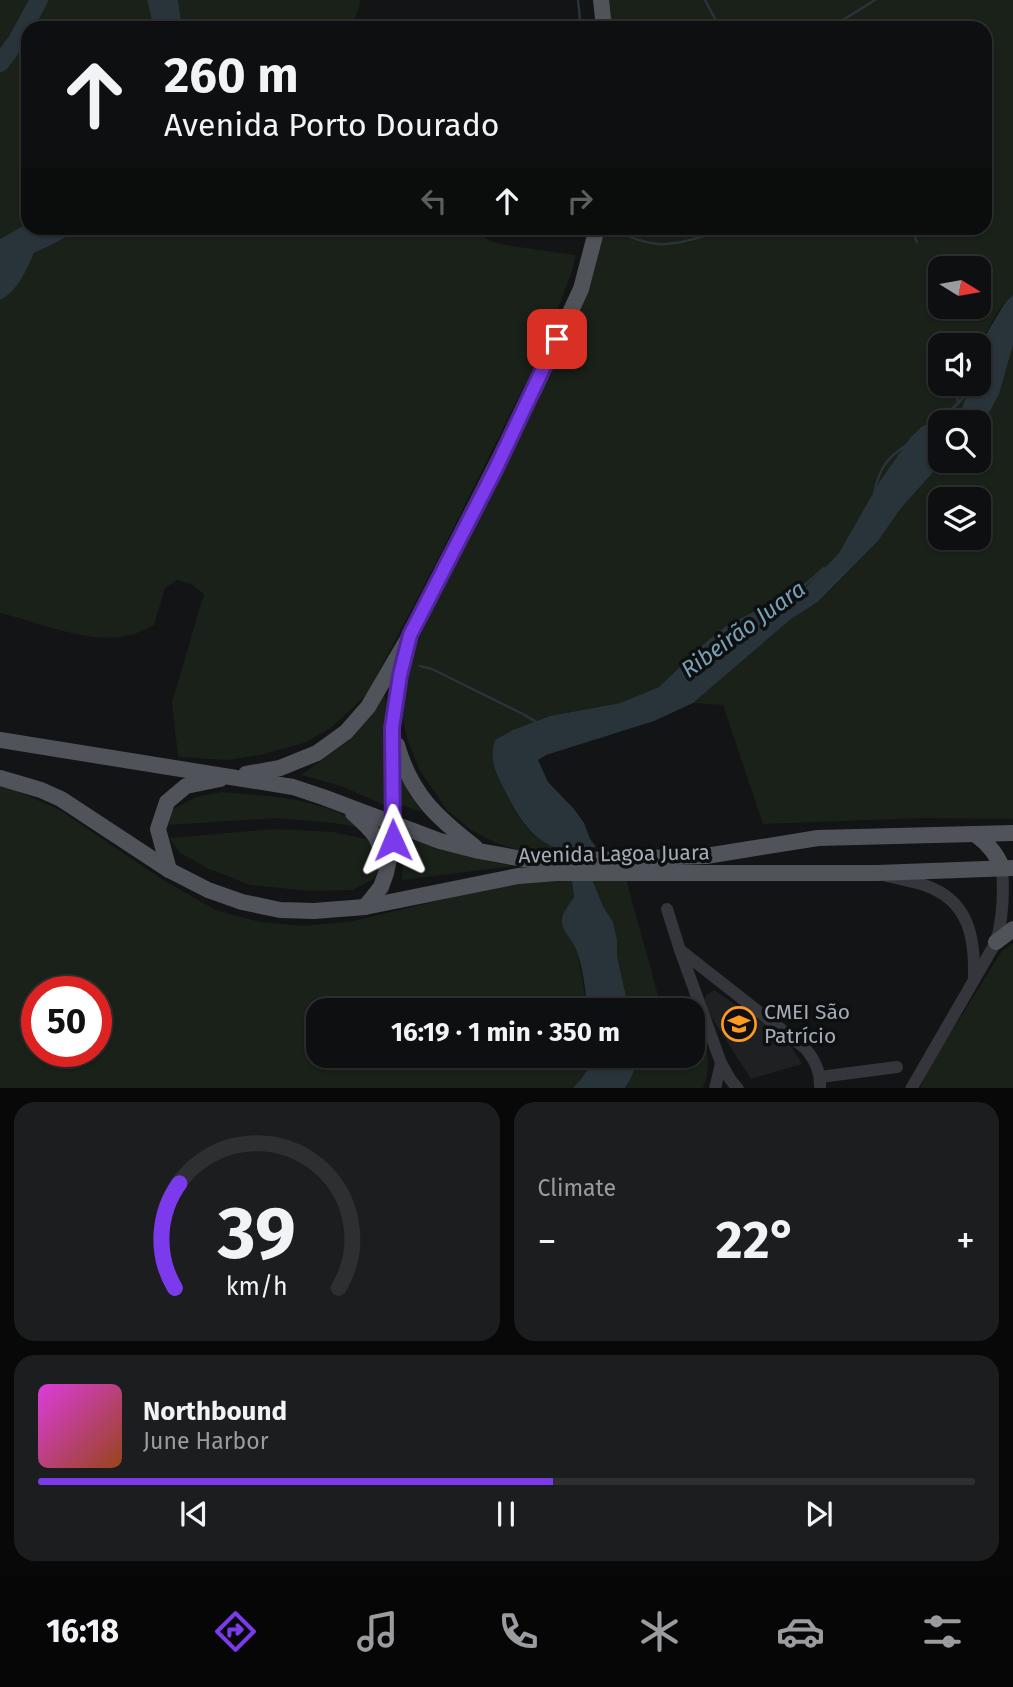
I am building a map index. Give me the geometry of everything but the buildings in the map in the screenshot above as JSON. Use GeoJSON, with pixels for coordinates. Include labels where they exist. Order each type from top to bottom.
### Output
{"type":"FeatureCollection","features":[{"type":"Feature","properties":{"kind":"main road"},"geometry":{"type":"LineString","coordinates":[[601,0],[603,21]]}},
{"type":"Feature","properties":{"kind":"main road"},"geometry":{"type":"LineString","coordinates":[[169,870],[158,829],[167,802],[186,786],[280,768],[317,753],[346,732],[368,707],[410,635],[499,462],[581,289],[595,235]]}},
{"type":"Feature","properties":{"kind":"main road"},"geometry":{"type":"LineString","coordinates":[[365,907],[381,887],[393,840],[392,728],[400,675],[410,635]]}},
{"type":"Feature","properties":{"kind":"main road"},"geometry":{"type":"LineString","coordinates":[[392,728],[401,760],[426,803],[442,821],[479,851]]}},
{"type":"Feature","properties":{"kind":"main road","name":"Avenida Lagoa Juara"},"geometry":{"type":"LineString","coordinates":[[0,740],[293,787],[440,841],[556,867]]}},
{"type":"Feature","properties":{"kind":"main road","name":"Avenida Lagoa Juara"},"geometry":{"type":"LineString","coordinates":[[0,778],[61,799],[169,870],[208,890],[242,902],[281,910],[314,911],[365,907],[556,867],[615,866],[877,873],[1008,868]]}},
{"type":"Feature","properties":{"kind":"main road"},"geometry":{"type":"LineString","coordinates":[[344,805],[377,837],[386,873]]}},
{"type":"Feature","properties":{"kind":"main road","name":"Avenida Lagoa Juara"},"geometry":{"type":"LineString","coordinates":[[615,866],[706,856],[818,838],[1013,833]]}},
{"type":"Feature","properties":{"kind":"main road"},"geometry":{"type":"LineString","coordinates":[[975,834],[986,842],[1008,868]]}},
{"type":"Feature","properties":{"kind":"main road"},"geometry":{"type":"LineString","coordinates":[[996,942],[1013,929]]}},
{"type":"Feature","properties":{"kind":"street"},"geometry":{"type":"LineString","coordinates":[[911,1088],[996,942],[1001,926],[1003,881],[1008,868]]}},
{"type":"Feature","properties":{"kind":"street"},"geometry":{"type":"LineString","coordinates":[[877,873],[926,886],[953,901],[961,912],[972,940],[974,978]]}},
{"type":"Feature","properties":{"kind":"street"},"geometry":{"type":"LineString","coordinates":[[667,909],[721,1063],[738,1088]]}},
{"type":"Feature","properties":{"kind":"street"},"geometry":{"type":"LineString","coordinates":[[680,950],[804,1048],[813,1058],[820,1083],[897,1067]]}},
{"type":"Feature","properties":{"kind":"street"},"geometry":{"type":"LineString","coordinates":[[695,989],[719,980]]}},
{"type":"Feature","properties":{"kind":"street"},"geometry":{"type":"LineString","coordinates":[[715,1088],[721,1063]]}},
{"type":"Feature","properties":{"kind":"shaded area"},"geometry":{"type":"Polygon","coordinates":[[[0,0],[147,0],[152,21],[21,21],[21,227],[0,239],[0,0]]]}},
{"type":"Feature","properties":{"kind":"shaded area"},"geometry":{"type":"Polygon","coordinates":[[[178,0],[361,0],[354,21],[181,21],[178,0]]]}},
{"type":"Feature","properties":{"kind":"shaded area"},"geometry":{"type":"Polygon","coordinates":[[[607,0],[1013,0],[1013,295],[1001,308],[987,333],[928,333],[928,396],[966,396],[962,408],[928,410],[928,424],[910,438],[880,481],[839,553],[803,590],[726,626],[659,687],[620,703],[550,716],[532,723],[496,772],[514,810],[529,830],[565,851],[522,851],[496,843],[471,830],[446,809],[419,769],[407,738],[401,711],[407,665],[453,564],[559,350],[596,235],[992,235],[992,21],[608,21],[607,0]]]}},
{"type":"Feature","properties":{"kind":"shaded area"},"geometry":{"type":"Polygon","coordinates":[[[68,235],[481,235],[490,241],[511,246],[576,255],[545,344],[367,694],[331,728],[304,743],[261,755],[227,760],[178,757],[172,702],[204,594],[191,584],[177,580],[165,588],[154,625],[134,634],[118,637],[66,632],[0,613],[0,300],[17,286],[34,253],[68,235]]]}},
{"type":"Feature","properties":{"kind":"shaded area"},"geometry":{"type":"Polygon","coordinates":[[[1013,345],[1013,819],[923,818],[763,824],[723,705],[693,703],[791,619],[819,602],[878,541],[901,508],[932,473],[991,473],[990,410],[1013,345]]]}},
{"type":"Feature","properties":{"kind":"shaded area"},"geometry":{"type":"Polygon","coordinates":[[[384,695],[386,804],[341,786],[301,775],[350,740],[384,695]]]}},
{"type":"Feature","properties":{"kind":"shaded area"},"geometry":{"type":"Polygon","coordinates":[[[401,777],[410,795],[422,812],[401,805],[401,777]]]}},
{"type":"Feature","properties":{"kind":"shaded area"},"geometry":{"type":"Polygon","coordinates":[[[0,787],[15,790],[60,810],[160,878],[216,910],[260,922],[304,926],[353,921],[516,882],[572,881],[574,897],[565,910],[586,998],[306,998],[306,1068],[588,1068],[574,1088],[0,1088],[0,787]]]}},
{"type":"Feature","properties":{"kind":"shaded area"},"geometry":{"type":"Polygon","coordinates":[[[221,792],[299,800],[335,811],[371,830],[334,823],[276,818],[169,825],[171,810],[196,797],[221,792]]]}},
{"type":"Feature","properties":{"kind":"shaded area"},"geometry":{"type":"Polygon","coordinates":[[[275,829],[333,832],[380,842],[383,863],[373,879],[353,890],[310,891],[250,885],[209,869],[180,853],[169,838],[275,829]]]}},
{"type":"Feature","properties":{"kind":"shaded area"},"geometry":{"type":"Polygon","coordinates":[[[404,838],[491,862],[513,866],[402,880],[404,838]]]}},
{"type":"Feature","properties":{"kind":"shaded area"},"geometry":{"type":"Polygon","coordinates":[[[591,877],[626,879],[659,998],[626,998],[613,922],[591,877]]]}},
{"type":"Feature","properties":{"kind":"shaded area"},"geometry":{"type":"Polygon","coordinates":[[[1013,943],[1013,1088],[920,1088],[928,1069],[1002,951],[1013,943]]]}},
{"type":"Feature","properties":{"kind":"shaded area","name":"CMEI São Patrício"},"geometry":{"type":"Polygon","coordinates":[[[714,990],[787,1040],[802,1064],[751,1079],[705,1007],[706,995],[714,990]]]}},
{"type":"Feature","properties":{"kind":"shaded area"},"geometry":{"type":"Polygon","coordinates":[[[707,1052],[708,1070],[703,1088],[626,1088],[635,1068],[705,1068],[707,1052]]]}},
{"type":"Feature","properties":{"kind":"water"},"geometry":{"type":"Polygon","coordinates":[[[147,0],[178,0],[181,21],[152,21],[147,0]]]}},
{"type":"Feature","properties":{"kind":"water"},"geometry":{"type":"Polygon","coordinates":[[[21,227],[21,235],[68,235],[34,253],[17,286],[0,300],[0,239],[21,227]]]}},
{"type":"Feature","properties":{"kind":"water"},"geometry":{"type":"Polygon","coordinates":[[[1013,295],[1013,345],[999,394],[990,410],[958,410],[962,408],[966,396],[991,396],[991,333],[987,333],[1013,295]]]}},
{"type":"Feature","properties":{"kind":"water"},"geometry":{"type":"Polygon","coordinates":[[[928,424],[928,473],[932,473],[901,508],[878,541],[818,602],[791,619],[693,703],[654,721],[546,755],[538,760],[548,782],[574,809],[596,847],[586,848],[585,852],[570,851],[545,843],[535,835],[519,816],[496,772],[493,760],[495,740],[550,716],[620,703],[659,687],[726,626],[803,590],[839,553],[880,481],[910,438],[928,424]]]}},
{"type":"Feature","properties":{"kind":"water"},"geometry":{"type":"Polygon","coordinates":[[[591,877],[613,922],[626,998],[586,998],[580,960],[562,925],[563,915],[574,897],[572,881],[591,877]]]}},
{"type":"Feature","properties":{"kind":"water"},"geometry":{"type":"Polygon","coordinates":[[[588,1068],[635,1068],[625,1088],[573,1088],[588,1068]]]}},
{"type":"Feature","properties":{"kind":"waterway"},"geometry":{"type":"LineString","coordinates":[[28,21],[39,0]]}},
{"type":"Feature","properties":{"kind":"waterway"},"geometry":{"type":"LineString","coordinates":[[578,0],[580,21]]}},
{"type":"Feature","properties":{"kind":"waterway"},"geometry":{"type":"LineString","coordinates":[[705,0],[716,21]]}},
{"type":"Feature","properties":{"kind":"waterway"},"geometry":{"type":"LineString","coordinates":[[841,21],[875,0]]}},
{"type":"Feature","properties":{"kind":"waterway"},"geometry":{"type":"LineString","coordinates":[[0,63],[21,33]]}},
{"type":"Feature","properties":{"kind":"waterway"},"geometry":{"type":"LineString","coordinates":[[15,45],[21,47]]}},
{"type":"Feature","properties":{"kind":"waterway"},"geometry":{"type":"LineString","coordinates":[[626,235],[658,244],[709,235]]}},
{"type":"Feature","properties":{"kind":"waterway"},"geometry":{"type":"LineString","coordinates":[[914,235],[917,242]]}},
{"type":"Feature","properties":{"kind":"waterway"},"geometry":{"type":"LineString","coordinates":[[956,396],[959,403]]}},
{"type":"Feature","properties":{"kind":"waterway","name":"Ribeirão Juara"},"geometry":{"type":"LineString","coordinates":[[951,410],[965,396]]}},
{"type":"Feature","properties":{"kind":"waterway","name":"Ribeirão Juara"},"geometry":{"type":"LineString","coordinates":[[874,494],[885,465],[908,444]]}},
{"type":"Feature","properties":{"kind":"waterway","name":"Ribeirão Juara"},"geometry":{"type":"LineString","coordinates":[[795,594],[824,568]]}},
{"type":"Feature","properties":{"kind":"waterway"},"geometry":{"type":"LineString","coordinates":[[420,666],[432,669],[538,723]]}},
{"type":"Feature","properties":{"kind":"place","name":"CMEI São Patrício"},"geometry":{"type":"Point","coordinates":[739,1024]}},
{"type":"Feature","properties":{"kind":"route"},"geometry":{"type":"LineString","coordinates":[[393,840],[392,728],[400,675],[410,635],[495,470],[557,339]]}}]}
